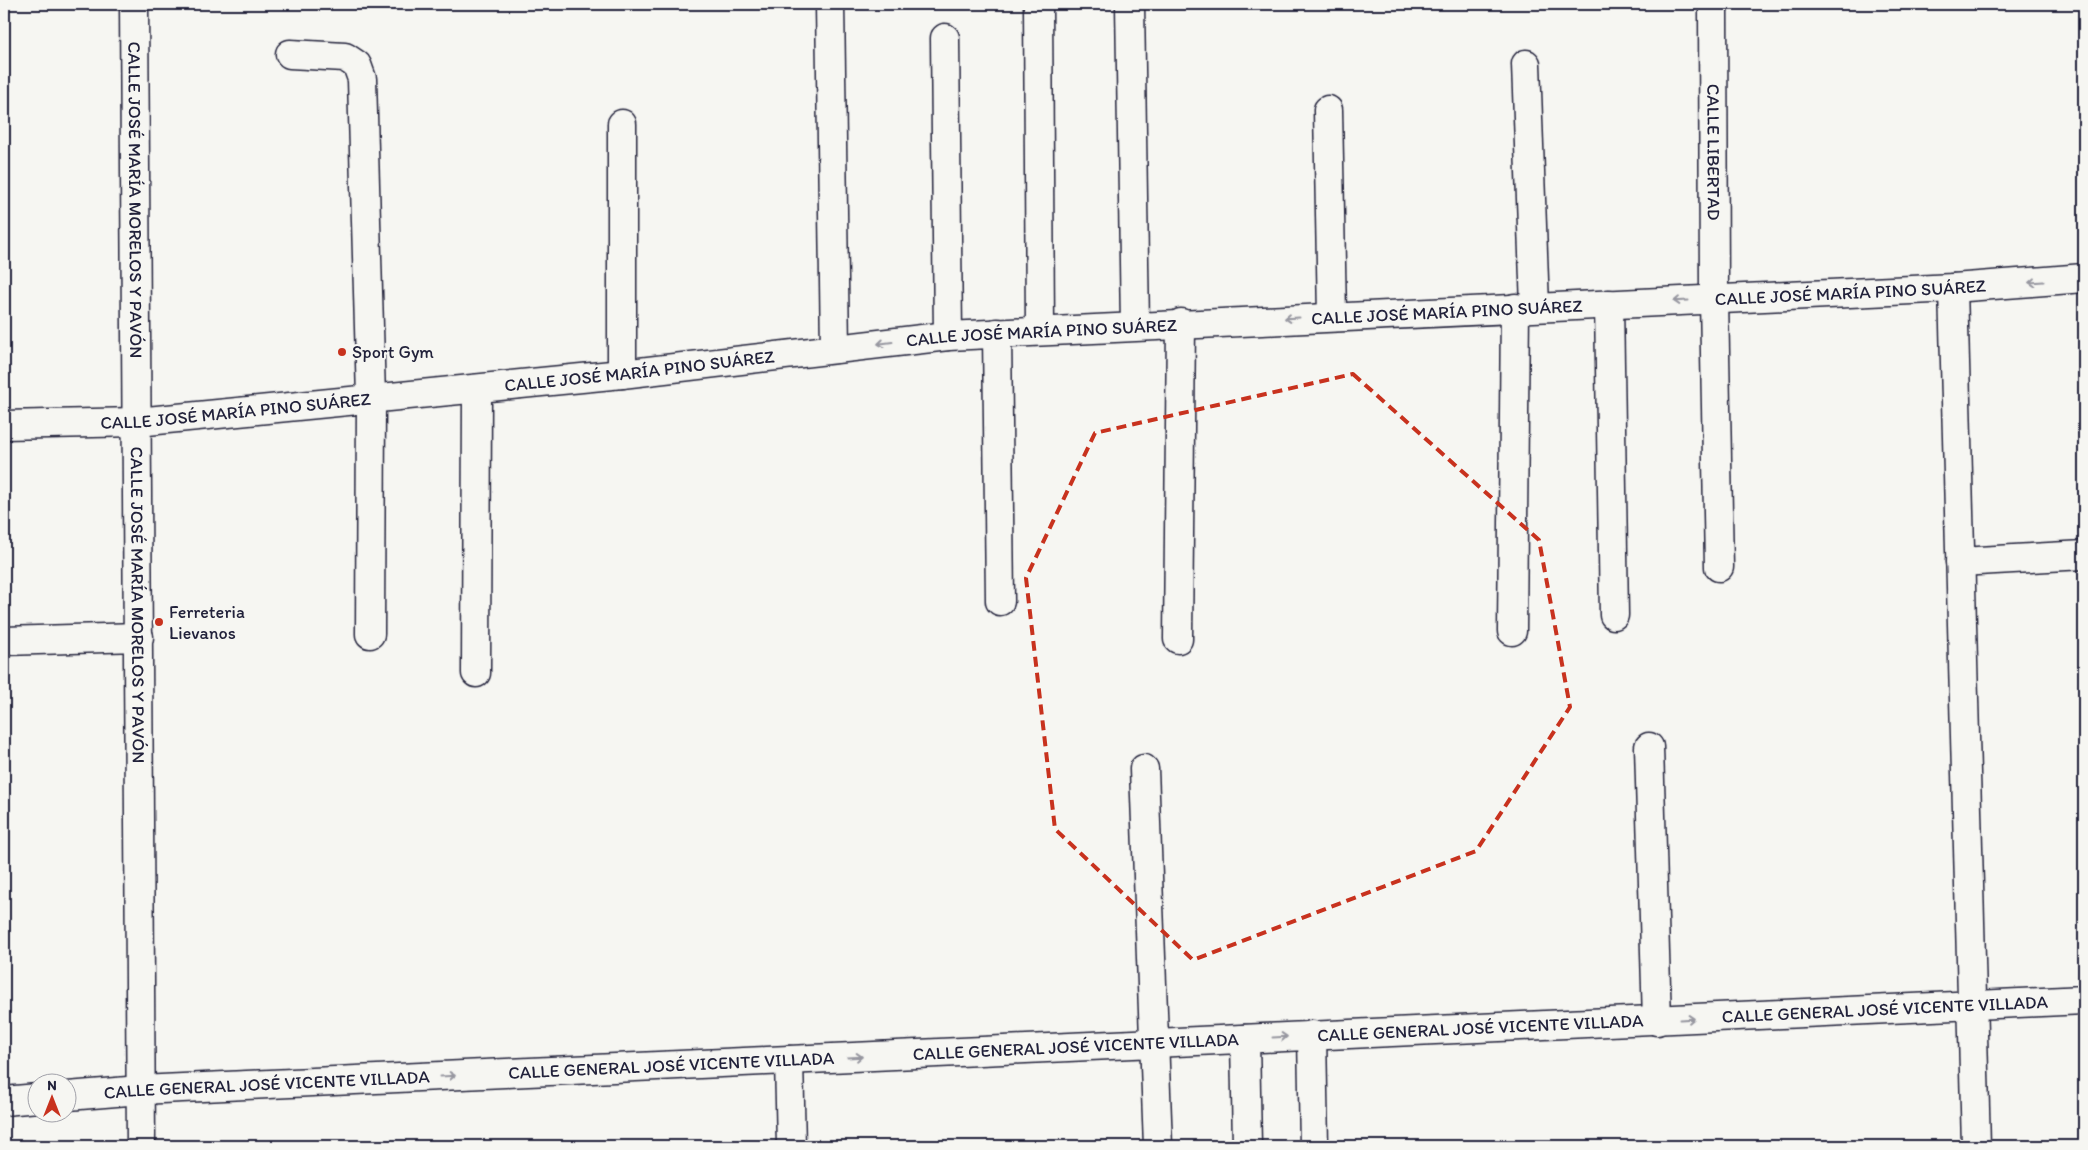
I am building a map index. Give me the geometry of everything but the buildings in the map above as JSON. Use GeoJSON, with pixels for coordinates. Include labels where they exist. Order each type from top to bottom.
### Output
{"type":"FeatureCollection","features":[{"type":"Feature","properties":{"kind":"street","name":"CALLE JOSÉ MARÍA MORELOS Y PAVÓN"},"geometry":{"type":"LineString","coordinates":[[134,4],[141,1146]]}},
{"type":"Feature","properties":{"kind":"street"},"geometry":{"type":"LineString","coordinates":[[830,4],[835,349]]}},
{"type":"Feature","properties":{"kind":"street"},"geometry":{"type":"LineString","coordinates":[[1038,4],[1040,330]]}},
{"type":"Feature","properties":{"kind":"street"},"geometry":{"type":"LineString","coordinates":[[1130,4],[1135,326]]}},
{"type":"Feature","properties":{"kind":"street","name":"CALLE LIBERTAD"},"geometry":{"type":"LineString","coordinates":[[1713,4],[1714,299],[1720,567]]}},
{"type":"Feature","properties":{"kind":"street"},"geometry":{"type":"LineString","coordinates":[[945,38],[948,336]]}},
{"type":"Feature","properties":{"kind":"street"},"geometry":{"type":"LineString","coordinates":[[290,54],[346,57],[357,66],[362,79],[371,398],[370,634]]}},
{"type":"Feature","properties":{"kind":"street"},"geometry":{"type":"LineString","coordinates":[[1512,630],[1525,307],[1526,64]]}},
{"type":"Feature","properties":{"kind":"street"},"geometry":{"type":"LineString","coordinates":[[1328,110],[1332,316]]}},
{"type":"Feature","properties":{"kind":"street"},"geometry":{"type":"LineString","coordinates":[[622,124],[622,374]]}},
{"type":"Feature","properties":{"kind":"street","name":"CALLE JOSÉ MARÍA PINO SUÁREZ"},"geometry":{"type":"LineString","coordinates":[[4,425],[137,422],[622,374],[948,336],[1332,316],[1953,288],[2084,278]]}},
{"type":"Feature","properties":{"kind":"street"},"geometry":{"type":"LineString","coordinates":[[1953,288],[1976,1146]]}},
{"type":"Feature","properties":{"kind":"street"},"geometry":{"type":"LineString","coordinates":[[1608,304],[1614,615]]}},
{"type":"Feature","properties":{"kind":"street"},"geometry":{"type":"LineString","coordinates":[[1178,639],[1181,324]]}},
{"type":"Feature","properties":{"kind":"street"},"geometry":{"type":"LineString","coordinates":[[997,333],[1000,601]]}},
{"type":"Feature","properties":{"kind":"street"},"geometry":{"type":"LineString","coordinates":[[476,673],[477,388]]}},
{"type":"Feature","properties":{"kind":"street"},"geometry":{"type":"LineString","coordinates":[[1960,562],[2084,555]]}},
{"type":"Feature","properties":{"kind":"street"},"geometry":{"type":"LineString","coordinates":[[4,641],[139,637]]}},
{"type":"Feature","properties":{"kind":"street"},"geometry":{"type":"LineString","coordinates":[[1649,747],[1657,1021]]}},
{"type":"Feature","properties":{"kind":"street"},"geometry":{"type":"LineString","coordinates":[[1144,769],[1158,1146]]}},
{"type":"Feature","properties":{"kind":"street","name":"CALLE GENERAL JOSÉ VICENTE VILLADA"},"geometry":{"type":"LineString","coordinates":[[78,1095],[140,1090],[2084,1000]]}},
{"type":"Feature","properties":{"kind":"street"},"geometry":{"type":"LineString","coordinates":[[1312,1035],[1314,1146]]}},
{"type":"Feature","properties":{"kind":"street"},"geometry":{"type":"LineString","coordinates":[[1245,1039],[1247,1146]]}},
{"type":"Feature","properties":{"kind":"street"},"geometry":{"type":"LineString","coordinates":[[789,1060],[791,1146]]}},
{"type":"Feature","properties":{"kind":"street"},"geometry":{"type":"LineString","coordinates":[[4,1101],[28,1099]]}},
{"type":"Feature","properties":{"kind":"highlighted area"},"geometry":{"type":"Polygon","coordinates":[[[1353,374],[1539,540],[1570,707],[1476,851],[1193,960],[1055,829],[1026,578],[1095,433],[1353,374]]]}},
{"type":"Feature","properties":{"kind":"place","name":"Sport Gym"},"geometry":{"type":"Point","coordinates":[342,352]}},
{"type":"Feature","properties":{"kind":"place","name":"Ferreteria Lievanos"},"geometry":{"type":"Point","coordinates":[159,622]}}]}
